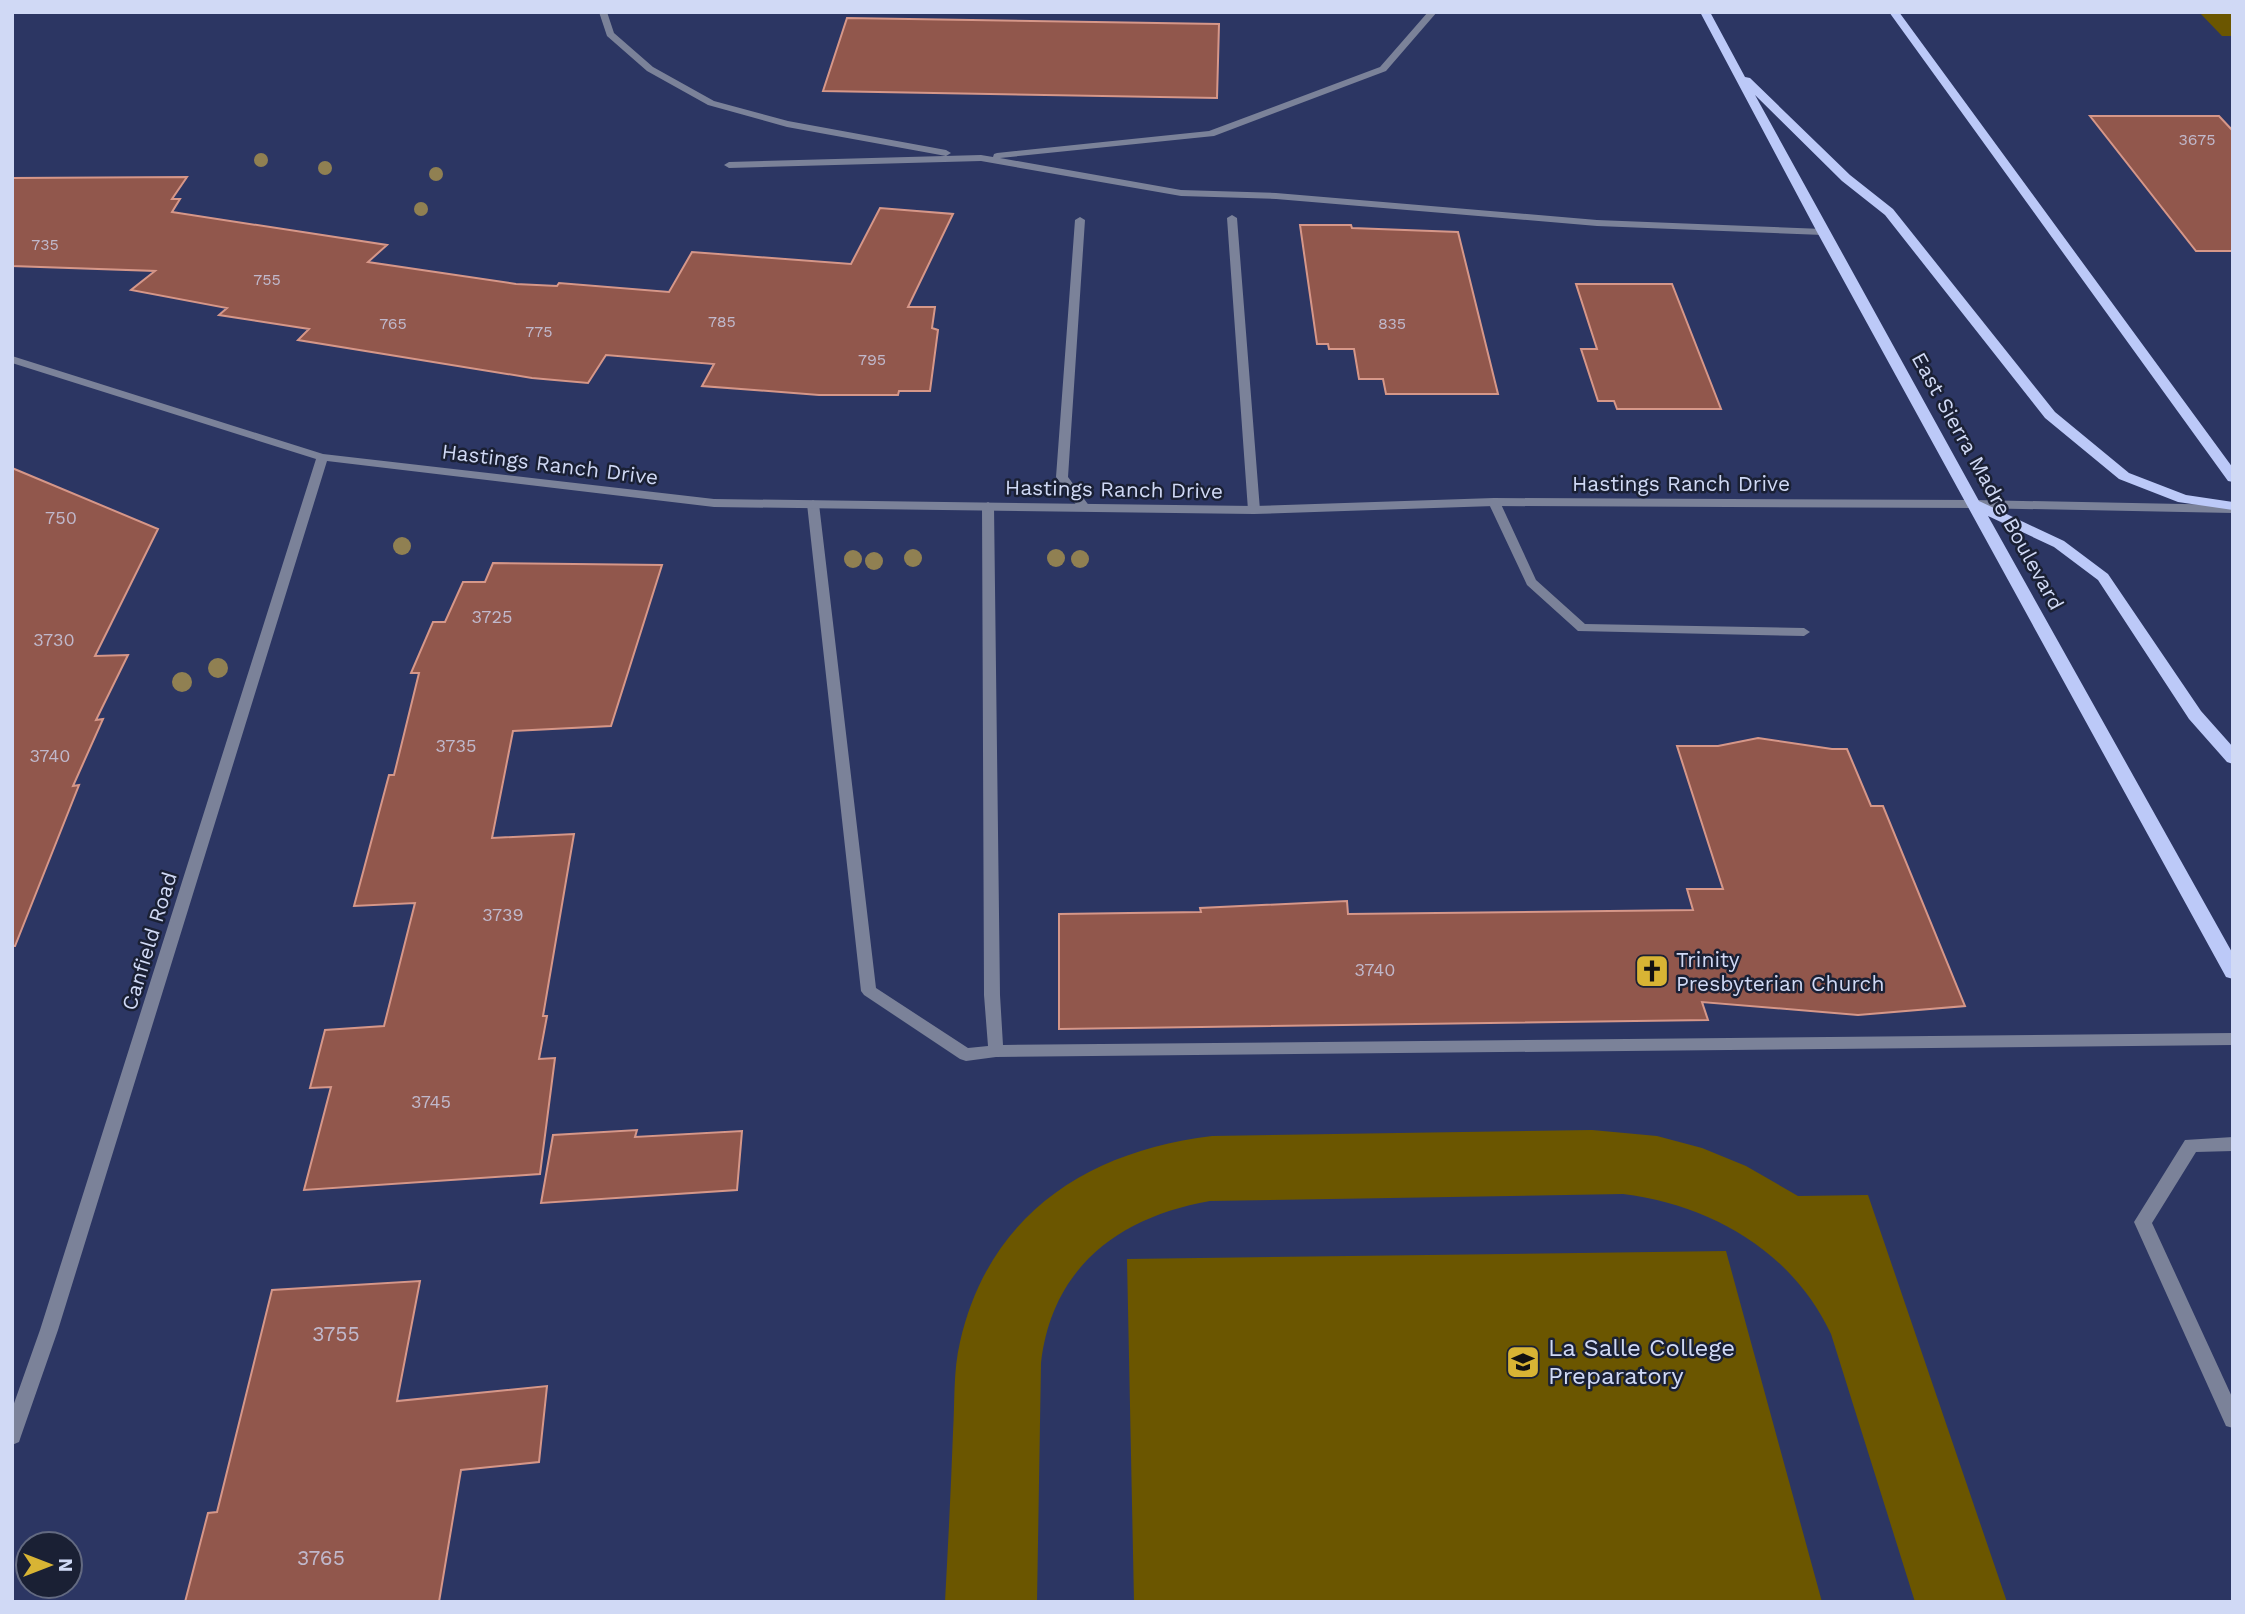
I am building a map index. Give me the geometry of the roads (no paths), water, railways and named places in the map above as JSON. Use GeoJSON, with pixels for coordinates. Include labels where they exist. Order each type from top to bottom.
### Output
{"type":"FeatureCollection","features":[{"type":"Feature","properties":{"kind":"main road","name":"East Sierra Madre Boulevard"},"geometry":{"type":"LineString","coordinates":[[1705,12],[1823,232],[2233,972]]}},
{"type":"Feature","properties":{"kind":"main road"},"geometry":{"type":"LineString","coordinates":[[1894,12],[2233,478]]}},
{"type":"Feature","properties":{"kind":"main road"},"geometry":{"type":"LineString","coordinates":[[1734,68],[1846,178],[1889,212],[2050,415],[2124,476],[2183,499],[2233,507]]}},
{"type":"Feature","properties":{"kind":"main road"},"geometry":{"type":"LineString","coordinates":[[1975,504],[2059,544],[2103,577],[2195,715],[2233,758]]}},
{"type":"Feature","properties":{"kind":"street"},"geometry":{"type":"LineString","coordinates":[[603,12],[610,33],[650,69],[710,103],[787,124],[1181,193],[1276,196],[1597,223],[1823,232]]}},
{"type":"Feature","properties":{"kind":"street"},"geometry":{"type":"LineString","coordinates":[[729,164],[981,158],[1211,134],[1383,69],[1433,12]]}},
{"type":"Feature","properties":{"kind":"street"},"geometry":{"type":"LineString","coordinates":[[1232,218],[1254,510]]}},
{"type":"Feature","properties":{"kind":"street"},"geometry":{"type":"LineString","coordinates":[[1080,220],[1062,477],[1084,507]]}},
{"type":"Feature","properties":{"kind":"street","name":"Hastings Ranch Drive"},"geometry":{"type":"LineString","coordinates":[[12,359],[322,457],[713,503],[1254,510],[1494,502],[2233,507]]}},
{"type":"Feature","properties":{"kind":"street","name":"Canfield Road"},"geometry":{"type":"LineString","coordinates":[[12,1436],[49,1329],[322,457]]}},
{"type":"Feature","properties":{"kind":"street"},"geometry":{"type":"LineString","coordinates":[[1494,502],[1531,582],[1581,628],[1804,632]]}},
{"type":"Feature","properties":{"kind":"street"},"geometry":{"type":"LineString","coordinates":[[813,503],[869,991],[966,1055],[996,1051],[2233,1039]]}},
{"type":"Feature","properties":{"kind":"street"},"geometry":{"type":"LineString","coordinates":[[988,506],[992,995],[996,1051]]}},
{"type":"Feature","properties":{"kind":"street"},"geometry":{"type":"LineString","coordinates":[[2233,1144],[2191,1145],[2143,1222],[2233,1420]]}},
{"type":"Feature","properties":{"kind":"place","name":"Trinity Presbyterian Church"},"geometry":{"type":"Point","coordinates":[1652,971]}},
{"type":"Feature","properties":{"kind":"place","name":"La Salle College Preparatory"},"geometry":{"type":"Point","coordinates":[1523,1362]}}]}
